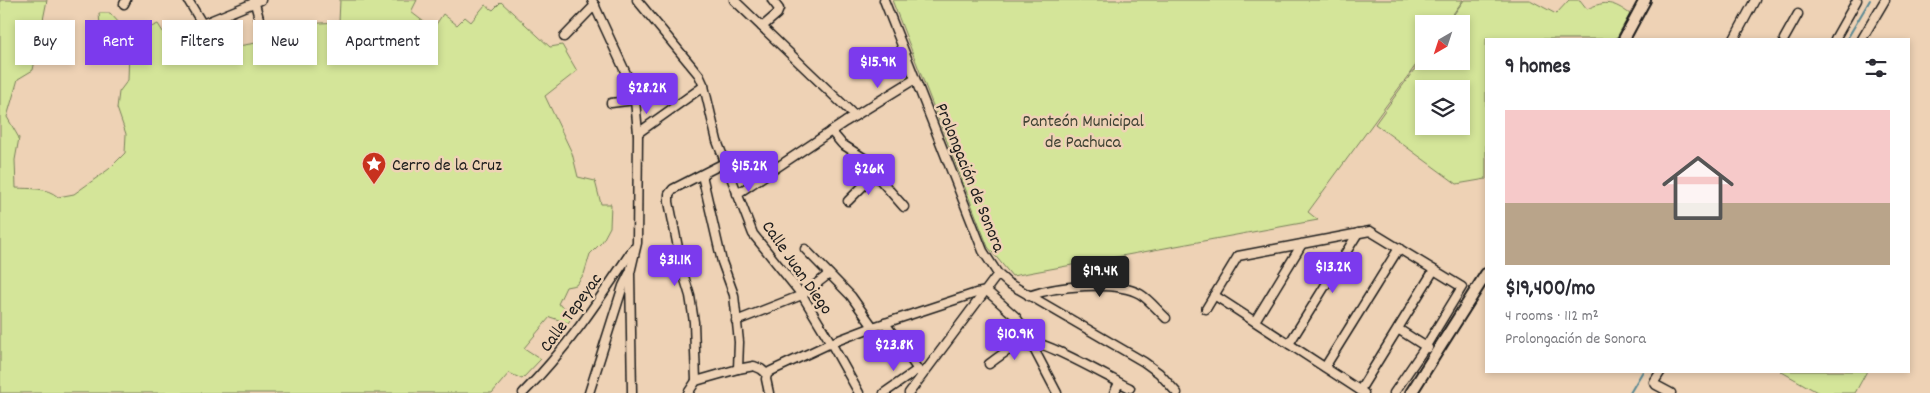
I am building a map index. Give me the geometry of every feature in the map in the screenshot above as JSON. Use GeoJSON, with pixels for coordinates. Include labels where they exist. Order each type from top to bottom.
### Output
{"type":"FeatureCollection","features":[{"type":"Feature","properties":{"kind":"street"},"geometry":{"type":"LineString","coordinates":[[188,0],[200,20]]}},
{"type":"Feature","properties":{"kind":"street","name":"Calle Juan Diego"},"geometry":{"type":"LineString","coordinates":[[637,0],[699,75],[704,86],[717,141],[753,234],[802,295],[859,393]]}},
{"type":"Feature","properties":{"kind":"street"},"geometry":{"type":"LineString","coordinates":[[734,0],[851,119]]}},
{"type":"Feature","properties":{"kind":"street"},"geometry":{"type":"LineString","coordinates":[[762,27],[779,9],[772,0]]}},
{"type":"Feature","properties":{"kind":"street","name":"Prolongación de Sonora"},"geometry":{"type":"LineString","coordinates":[[884,0],[983,251],[998,274],[1029,296],[1144,362],[1159,373],[1177,393]]}},
{"type":"Feature","properties":{"kind":"street"},"geometry":{"type":"LineString","coordinates":[[1625,38],[1645,0]]}},
{"type":"Feature","properties":{"kind":"street"},"geometry":{"type":"LineString","coordinates":[[1735,38],[1755,0]]}},
{"type":"Feature","properties":{"kind":"street"},"geometry":{"type":"LineString","coordinates":[[1836,38],[1857,0]]}},
{"type":"Feature","properties":{"kind":"street"},"geometry":{"type":"LineString","coordinates":[[1863,38],[1885,0]]}},
{"type":"Feature","properties":{"kind":"street"},"geometry":{"type":"LineString","coordinates":[[211,20],[256,1],[260,20]]}},
{"type":"Feature","properties":{"kind":"street"},"geometry":{"type":"LineString","coordinates":[[564,37],[593,3]]}},
{"type":"Feature","properties":{"kind":"street","name":"Calle Tepeyac"},"geometry":{"type":"LineString","coordinates":[[593,3],[630,80],[635,100],[638,134],[637,243],[630,273],[632,393]]}},
{"type":"Feature","properties":{"kind":"street"},"geometry":{"type":"LineString","coordinates":[[1785,38],[1798,14]]}},
{"type":"Feature","properties":{"kind":"street"},"geometry":{"type":"LineString","coordinates":[[737,194],[915,79]]}},
{"type":"Feature","properties":{"kind":"street"},"geometry":{"type":"LineString","coordinates":[[638,134],[704,86]]}},
{"type":"Feature","properties":{"kind":"street"},"geometry":{"type":"LineString","coordinates":[[611,104],[635,100]]}},
{"type":"Feature","properties":{"kind":"street"},"geometry":{"type":"LineString","coordinates":[[831,132],[842,144],[867,160],[875,174],[904,208]]}},
{"type":"Feature","properties":{"kind":"street"},"geometry":{"type":"LineString","coordinates":[[688,393],[696,381],[694,322],[690,296],[683,274],[669,194],[673,189],[726,162]]}},
{"type":"Feature","properties":{"kind":"street"},"geometry":{"type":"LineString","coordinates":[[848,201],[875,174]]}},
{"type":"Feature","properties":{"kind":"street"},"geometry":{"type":"LineString","coordinates":[[702,175],[722,262],[734,295],[739,342],[738,369]]}},
{"type":"Feature","properties":{"kind":"street"},"geometry":{"type":"LineString","coordinates":[[1206,309],[1238,256],[1370,231],[1462,287],[1426,346],[1394,393]]}},
{"type":"Feature","properties":{"kind":"street"},"geometry":{"type":"LineString","coordinates":[[1289,344],[1358,233]]}},
{"type":"Feature","properties":{"kind":"street","name":"Calle Tepeyac"},"geometry":{"type":"LineString","coordinates":[[522,393],[547,369],[582,324],[637,243]]}},
{"type":"Feature","properties":{"kind":"street"},"geometry":{"type":"LineString","coordinates":[[1255,322],[1302,244]]}},
{"type":"Feature","properties":{"kind":"street"},"geometry":{"type":"LineString","coordinates":[[1324,367],[1399,248]]}},
{"type":"Feature","properties":{"kind":"street"},"geometry":{"type":"LineString","coordinates":[[806,249],[851,296],[873,327]]}},
{"type":"Feature","properties":{"kind":"street"},"geometry":{"type":"LineString","coordinates":[[1214,295],[1362,392],[1434,270]]}},
{"type":"Feature","properties":{"kind":"street"},"geometry":{"type":"LineString","coordinates":[[589,393],[623,286],[630,273]]}},
{"type":"Feature","properties":{"kind":"street"},"geometry":{"type":"LineString","coordinates":[[736,321],[802,295],[829,274]]}},
{"type":"Feature","properties":{"kind":"street"},"geometry":{"type":"LineString","coordinates":[[909,393],[919,372],[998,274]]}},
{"type":"Feature","properties":{"kind":"street"},"geometry":{"type":"LineString","coordinates":[[1411,393],[1485,276]]}},
{"type":"Feature","properties":{"kind":"street"},"geometry":{"type":"LineString","coordinates":[[1029,296],[1039,292],[1089,286],[1124,288],[1141,295],[1166,318]]}},
{"type":"Feature","properties":{"kind":"street"},"geometry":{"type":"LineString","coordinates":[[769,393],[766,379],[767,374],[771,371],[831,343],[873,327],[986,291]]}},
{"type":"Feature","properties":{"kind":"street"},"geometry":{"type":"LineString","coordinates":[[986,291],[1016,317],[1032,342],[1057,393]]}},
{"type":"Feature","properties":{"kind":"street"},"geometry":{"type":"LineString","coordinates":[[885,323],[919,372]]}},
{"type":"Feature","properties":{"kind":"street"},"geometry":{"type":"LineString","coordinates":[[1398,329],[1436,353]]}},
{"type":"Feature","properties":{"kind":"street"},"geometry":{"type":"LineString","coordinates":[[989,364],[1004,353],[1032,342],[1047,346],[1130,388]]}},
{"type":"Feature","properties":{"kind":"street"},"geometry":{"type":"LineString","coordinates":[[696,381],[754,366],[767,374]]}},
{"type":"Feature","properties":{"kind":"street"},"geometry":{"type":"LineString","coordinates":[[884,393],[919,372]]}},
{"type":"Feature","properties":{"kind":"street"},"geometry":{"type":"LineString","coordinates":[[1660,373],[1654,382],[1671,393]]}},
{"type":"Feature","properties":{"kind":"street"},"geometry":{"type":"LineString","coordinates":[[1114,393],[1119,383]]}},
{"type":"Feature","properties":{"kind":"green space"},"geometry":{"type":"Polygon","coordinates":[[[0,0],[47,0],[43,20],[15,20],[15,65],[34,65],[33,70],[18,79],[7,117],[19,138],[15,160],[16,188],[44,190],[58,197],[74,194],[109,169],[125,153],[126,134],[117,108],[119,92],[128,80],[128,65],[152,65],[152,27],[158,24],[162,30],[162,65],[243,65],[243,45],[253,44],[253,65],[317,65],[317,23],[327,23],[327,65],[438,65],[438,22],[443,14],[457,25],[465,17],[471,22],[485,5],[493,10],[501,2],[550,47],[562,45],[577,71],[545,96],[572,153],[578,177],[595,181],[601,204],[611,204],[610,227],[602,242],[590,254],[584,274],[576,285],[566,287],[558,304],[575,313],[568,323],[550,317],[524,348],[541,359],[522,379],[509,373],[492,393],[0,393],[0,0]]]}},
{"type":"Feature","properties":{"kind":"green space"},"geometry":{"type":"Polygon","coordinates":[[[340,0],[417,0],[411,12],[421,20],[339,20],[340,0]]]}},
{"type":"Feature","properties":{"kind":"green space","name":"Panteón Municipal de Pachuca"},"geometry":{"type":"Polygon","coordinates":[[[892,0],[1463,0],[1452,15],[1415,15],[1415,66],[1308,212],[1318,220],[1012,276],[988,247],[892,0]]]}},
{"type":"Feature","properties":{"kind":"green space"},"geometry":{"type":"Polygon","coordinates":[[[1464,0],[1530,0],[1556,14],[1569,0],[1580,0],[1587,9],[1604,3],[1619,7],[1630,14],[1617,38],[1485,38],[1485,179],[1457,184],[1375,124],[1415,68],[1415,70],[1470,70],[1470,15],[1453,15],[1464,0]]]}},
{"type":"Feature","properties":{"kind":"green space"},"geometry":{"type":"Polygon","coordinates":[[[99,13],[110,13],[116,20],[100,20],[99,13]]]}},
{"type":"Feature","properties":{"kind":"green space"},"geometry":{"type":"Polygon","coordinates":[[[1784,373],[1866,373],[1855,393],[1819,393],[1784,373]]]}},
{"type":"Feature","properties":{"kind":"waterway"},"geometry":{"type":"LineString","coordinates":[[1848,38],[1870,0]]}},
{"type":"Feature","properties":{"kind":"waterway"},"geometry":{"type":"LineString","coordinates":[[1630,393],[1642,373]]}},
{"type":"Feature","properties":{"kind":"place","name":"Cerro de la Cruz"},"geometry":{"type":"Point","coordinates":[374,185]}}]}
